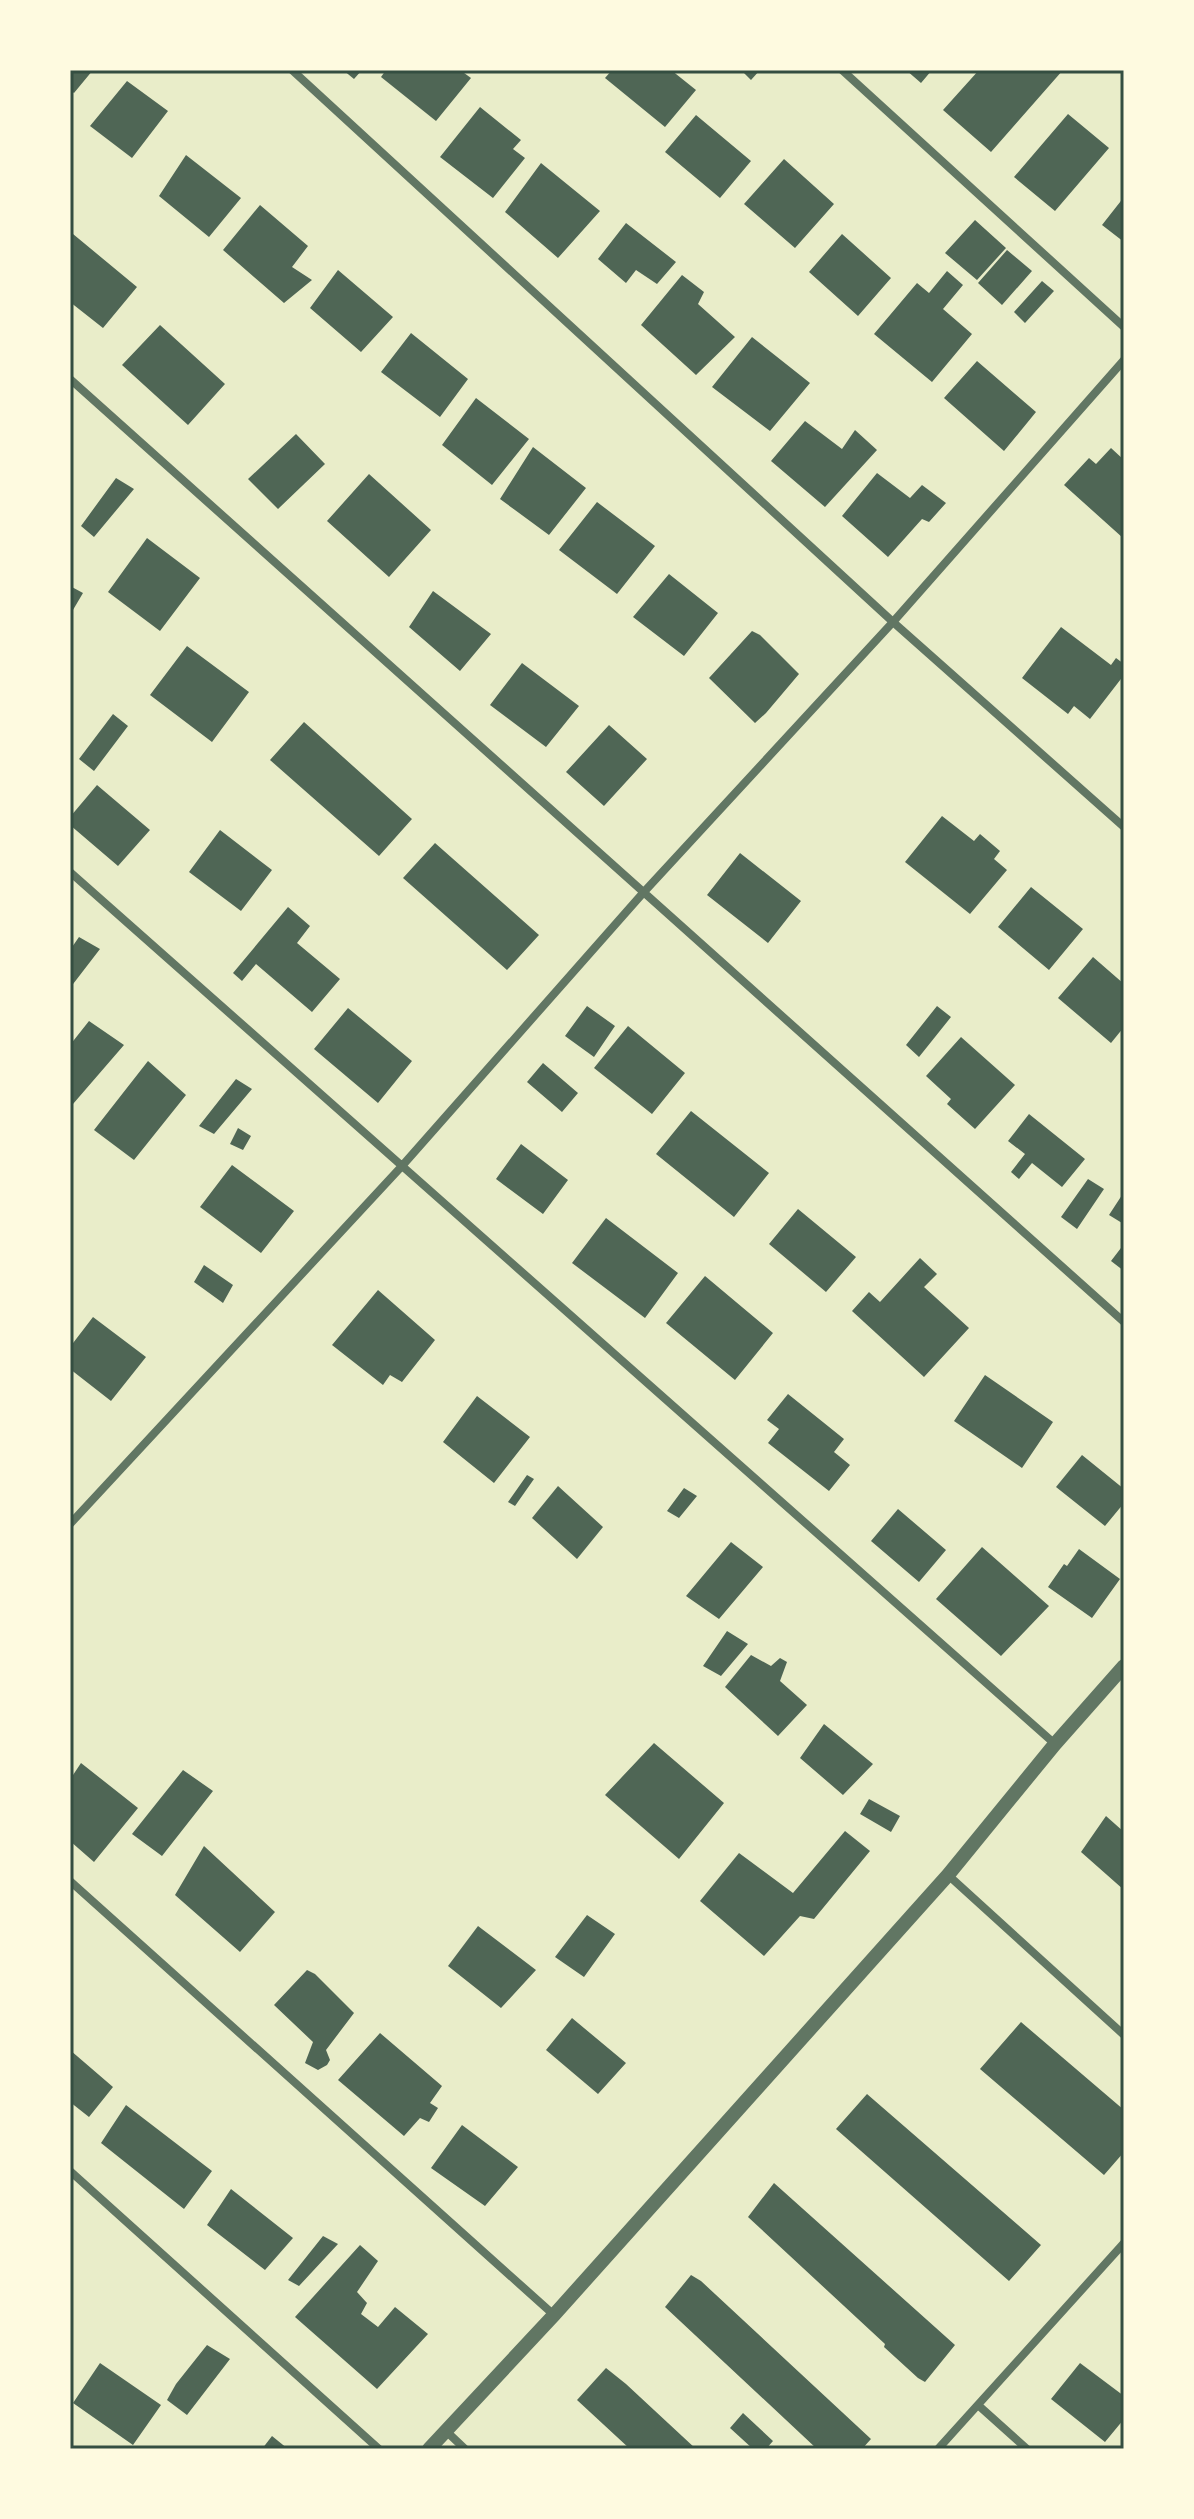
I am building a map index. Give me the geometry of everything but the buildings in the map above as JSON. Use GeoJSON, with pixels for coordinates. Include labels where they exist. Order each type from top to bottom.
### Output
{"type":"FeatureCollection","features":[{"type":"Feature","properties":{"kind":"street"},"geometry":{"type":"LineString","coordinates":[[292,70],[893,622],[1124,827]]}},
{"type":"Feature","properties":{"kind":"street"},"geometry":{"type":"LineString","coordinates":[[842,70],[1124,327]]}},
{"type":"Feature","properties":{"kind":"street"},"geometry":{"type":"LineString","coordinates":[[70,1524],[402,1166],[643,893],[893,622],[1124,360]]}},
{"type":"Feature","properties":{"kind":"street"},"geometry":{"type":"LineString","coordinates":[[70,379],[1124,1322]]}},
{"type":"Feature","properties":{"kind":"street"},"geometry":{"type":"LineString","coordinates":[[70,872],[1055,1744]]}},
{"type":"Feature","properties":{"kind":"street"},"geometry":{"type":"LineString","coordinates":[[429,2449],[554,2315],[948,1875],[1055,1744],[1124,1666]]}},
{"type":"Feature","properties":{"kind":"street"},"geometry":{"type":"LineString","coordinates":[[948,1875],[1124,2035]]}},
{"type":"Feature","properties":{"kind":"street"},"geometry":{"type":"LineString","coordinates":[[70,1881],[554,2315]]}},
{"type":"Feature","properties":{"kind":"street"},"geometry":{"type":"LineString","coordinates":[[70,2171],[379,2449]]}},
{"type":"Feature","properties":{"kind":"street"},"geometry":{"type":"LineString","coordinates":[[938,2449],[1124,2243]]}},
{"type":"Feature","properties":{"kind":"street"},"geometry":{"type":"LineString","coordinates":[[978,2405],[1027,2449]]}},
{"type":"Feature","properties":{"kind":"street"},"geometry":{"type":"LineString","coordinates":[[446,2431],[465,2449]]}}]}
